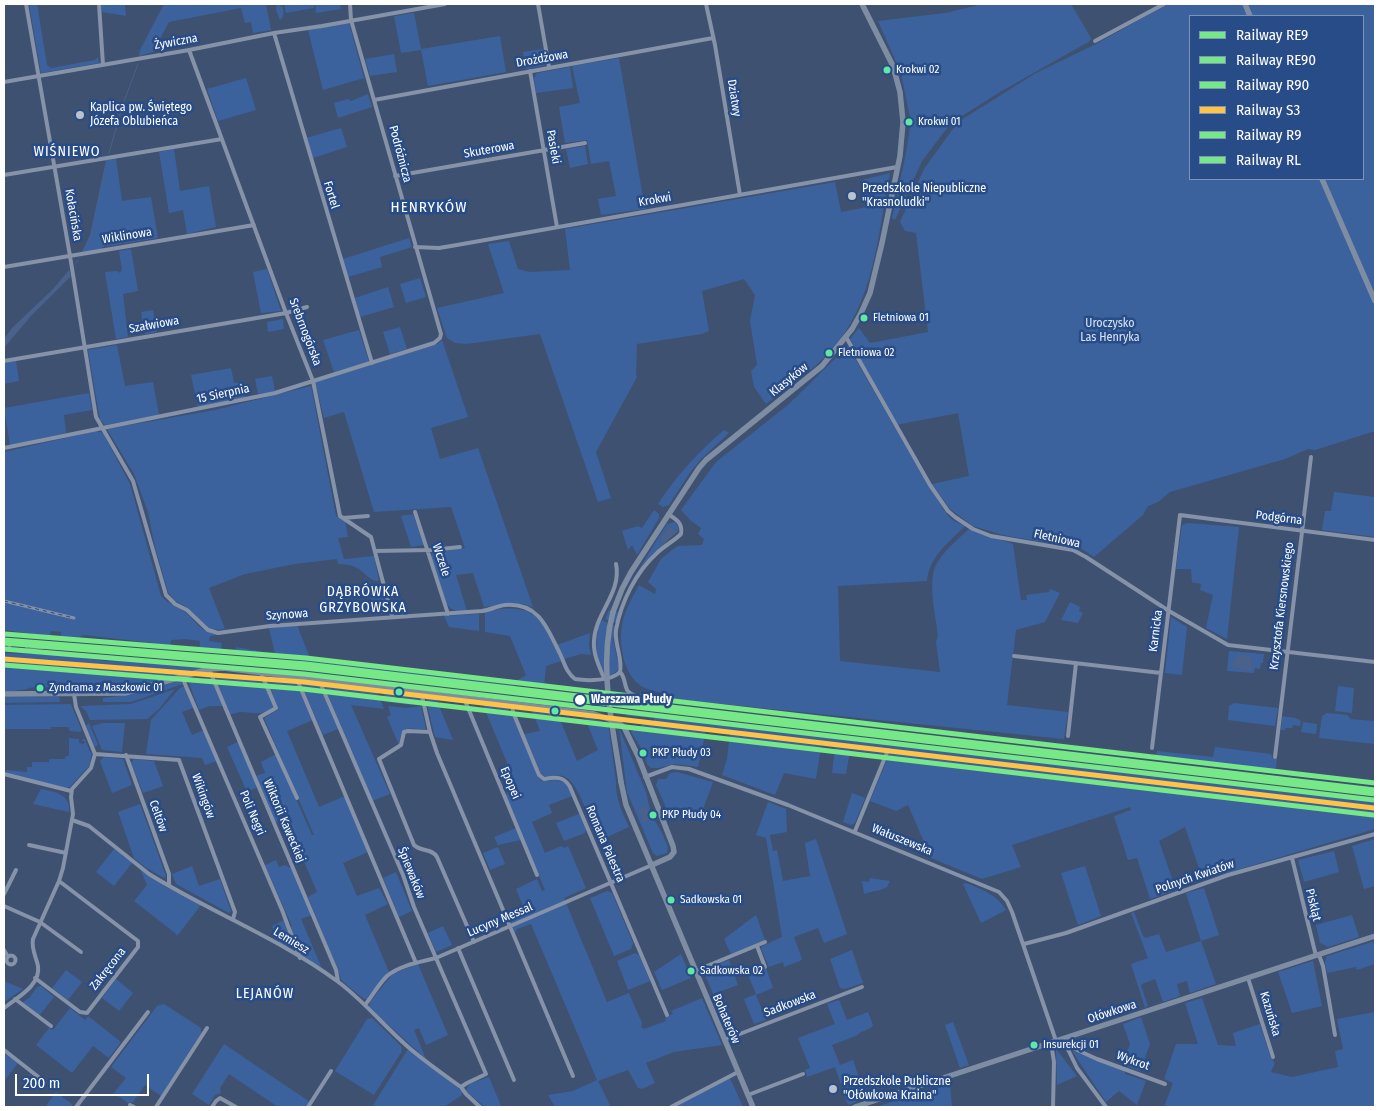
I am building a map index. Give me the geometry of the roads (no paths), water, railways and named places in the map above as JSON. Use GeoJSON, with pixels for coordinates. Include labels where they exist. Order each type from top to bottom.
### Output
{"type":"FeatureCollection","features":[{"type":"Feature","properties":{"kind":"street","name":"Kołacińska"},"geometry":{"type":"LineString","coordinates":[[26,4],[55,166],[96,417],[103,428]]}},
{"type":"Feature","properties":{"kind":"street"},"geometry":{"type":"LineString","coordinates":[[99,4],[103,65]]}},
{"type":"Feature","properties":{"kind":"street","name":"Podróżnicza"},"geometry":{"type":"LineString","coordinates":[[350,4],[351,20],[441,334],[440,338]]}},
{"type":"Feature","properties":{"kind":"street","name":"Żywiczna"},"geometry":{"type":"LineString","coordinates":[[4,82],[445,4]]}},
{"type":"Feature","properties":{"kind":"street"},"geometry":{"type":"LineString","coordinates":[[538,4],[549,67]]}},
{"type":"Feature","properties":{"kind":"street","name":"Dziatwy"},"geometry":{"type":"LineString","coordinates":[[706,4],[714,38],[740,195]]}},
{"type":"Feature","properties":{"kind":"street","name":"Klasyków"},"geometry":{"type":"LineString","coordinates":[[611,711],[606,658],[608,636],[613,612],[626,582],[691,478],[706,460],[814,374],[831,356],[861,313],[873,284],[903,129],[900,92],[893,66],[862,4]]}},
{"type":"Feature","properties":{"kind":"street"},"geometry":{"type":"LineString","coordinates":[[1095,41],[1164,4]]}},
{"type":"Feature","properties":{"kind":"street","name":"Fortel"},"geometry":{"type":"LineString","coordinates":[[274,33],[372,363]]}},
{"type":"Feature","properties":{"kind":"street","name":"Drożdżowa"},"geometry":{"type":"LineString","coordinates":[[374,100],[714,38]]}},
{"type":"Feature","properties":{"kind":"street","name":"Srebrnogórska"},"geometry":{"type":"LineString","coordinates":[[189,50],[313,381],[340,516],[343,518]]}},
{"type":"Feature","properties":{"kind":"street","name":"Pasieki"},"geometry":{"type":"LineString","coordinates":[[530,71],[557,227]]}},
{"type":"Feature","properties":{"kind":"street"},"geometry":{"type":"LineString","coordinates":[[4,175],[222,139]]}},
{"type":"Feature","properties":{"kind":"street","name":"Skuterowa"},"geometry":{"type":"LineString","coordinates":[[395,176],[585,143]]}},
{"type":"Feature","properties":{"kind":"street","name":"Krokwi"},"geometry":{"type":"LineString","coordinates":[[415,247],[439,248],[897,167]]}},
{"type":"Feature","properties":{"kind":"street"},"geometry":{"type":"LineString","coordinates":[[1322,180],[1375,301]]}},
{"type":"Feature","properties":{"kind":"street","name":"Wiklinowa"},"geometry":{"type":"LineString","coordinates":[[4,267],[254,225]]}},
{"type":"Feature","properties":{"kind":"street","name":"Szałwiowa"},"geometry":{"type":"LineString","coordinates":[[4,362],[286,313],[307,307]]}},
{"type":"Feature","properties":{"kind":"street","name":"Fletniowa"},"geometry":{"type":"LineString","coordinates":[[846,337],[930,485],[948,511],[973,529],[991,536],[1073,550],[1169,611],[1228,645],[1375,662]]}},
{"type":"Feature","properties":{"kind":"street","name":"15 Sierpnia"},"geometry":{"type":"LineString","coordinates":[[4,448],[266,395],[434,343],[440,338]]}},
{"type":"Feature","properties":{"kind":"street","name":"Szynowa"},"geometry":{"type":"LineString","coordinates":[[103,428],[133,481],[166,595],[175,604],[187,610],[208,630],[218,633],[252,628],[392,616],[482,611],[515,605],[530,609],[540,616],[566,668],[572,676],[581,680],[614,676],[620,672]]}},
{"type":"Feature","properties":{"kind":"street","name":"Krzysztofa Kiersnowskiego"},"geometry":{"type":"LineString","coordinates":[[1275,757],[1311,457]]}},
{"type":"Feature","properties":{"kind":"street","name":"Wczele"},"geometry":{"type":"LineString","coordinates":[[415,512],[448,614]]}},
{"type":"Feature","properties":{"kind":"street"},"geometry":{"type":"LineString","coordinates":[[668,514],[679,522],[682,529],[681,534],[648,561],[626,600],[616,634],[620,672],[628,691],[632,695],[668,701]]}},
{"type":"Feature","properties":{"kind":"street"},"geometry":{"type":"LineString","coordinates":[[343,518],[368,516]]}},
{"type":"Feature","properties":{"kind":"street","name":"Karnicka"},"geometry":{"type":"LineString","coordinates":[[1152,748],[1180,516]]}},
{"type":"Feature","properties":{"kind":"street","name":"Podgórna"},"geometry":{"type":"LineString","coordinates":[[1180,516],[1375,540]]}},
{"type":"Feature","properties":{"kind":"street"},"geometry":{"type":"LineString","coordinates":[[343,518],[368,534],[375,551],[392,616]]}},
{"type":"Feature","properties":{"kind":"street"},"geometry":{"type":"LineString","coordinates":[[375,551],[460,547]]}},
{"type":"Feature","properties":{"kind":"street"},"geometry":{"type":"LineString","coordinates":[[604,678],[595,656],[594,638],[598,622],[616,584],[616,564]]}},
{"type":"Feature","properties":{"kind":"street"},"geometry":{"type":"LineString","coordinates":[[1014,656],[1161,673]]}},
{"type":"Feature","properties":{"kind":"street"},"geometry":{"type":"LineString","coordinates":[[1068,736],[1076,663]]}},
{"type":"Feature","properties":{"kind":"street"},"geometry":{"type":"LineString","coordinates":[[4,694],[125,693],[209,669],[224,668],[589,713],[620,724],[632,743],[674,850],[670,857],[652,865]]}},
{"type":"Feature","properties":{"kind":"street","name":"Wiktorii Kaweckiej"},"geometry":{"type":"LineString","coordinates":[[209,669],[333,961],[338,981]]}},
{"type":"Feature","properties":{"kind":"street"},"geometry":{"type":"LineString","coordinates":[[262,672],[276,708],[260,717],[297,798]]}},
{"type":"Feature","properties":{"kind":"street","name":"Poli Negri"},"geometry":{"type":"LineString","coordinates":[[182,677],[282,910],[300,958]]}},
{"type":"Feature","properties":{"kind":"street"},"geometry":{"type":"LineString","coordinates":[[296,677],[416,963]]}},
{"type":"Feature","properties":{"kind":"street","name":"Śpiewaków"},"geometry":{"type":"LineString","coordinates":[[319,680],[486,1074],[467,1082],[461,1087]]}},
{"type":"Feature","properties":{"kind":"street"},"geometry":{"type":"LineString","coordinates":[[421,692],[437,754],[573,1076]]}},
{"type":"Feature","properties":{"kind":"street"},"geometry":{"type":"LineString","coordinates":[[4,1008],[30,987],[35,978],[38,969],[32,943],[59,881],[72,820],[71,791],[75,784],[91,768],[95,754],[76,707],[74,694]]}},
{"type":"Feature","properties":{"kind":"street","name":"Epopei"},"geometry":{"type":"LineString","coordinates":[[465,698],[537,875]]}},
{"type":"Feature","properties":{"kind":"street","name":"Romana Palestra"},"geometry":{"type":"LineString","coordinates":[[512,703],[513,712],[539,775],[544,778],[560,777],[566,780],[570,787],[667,1015]]}},
{"type":"Feature","properties":{"kind":"street","name":"Bohaterów"},"geometry":{"type":"LineString","coordinates":[[611,711],[626,805],[753,1107]]}},
{"type":"Feature","properties":{"kind":"street"},"geometry":{"type":"LineString","coordinates":[[430,732],[404,732],[401,746],[378,759],[414,845],[420,850],[432,852],[438,857],[474,942]]}},
{"type":"Feature","properties":{"kind":"street"},"geometry":{"type":"LineString","coordinates":[[855,831],[888,750]]}},
{"type":"Feature","properties":{"kind":"street","name":"Wikingów"},"geometry":{"type":"LineString","coordinates":[[95,754],[179,760],[235,912],[233,919]]}},
{"type":"Feature","properties":{"kind":"street","name":"Celtów"},"geometry":{"type":"LineString","coordinates":[[126,755],[169,874],[169,885]]}},
{"type":"Feature","properties":{"kind":"street","name":"Wałuszewska"},"geometry":{"type":"LineString","coordinates":[[645,776],[672,767],[689,768],[855,831],[999,892],[1007,901],[1024,944],[1053,1042],[1053,1107]]}},
{"type":"Feature","properties":{"kind":"street"},"geometry":{"type":"LineString","coordinates":[[4,774],[71,791]]}},
{"type":"Feature","properties":{"kind":"street","name":"Lemiesz"},"geometry":{"type":"LineString","coordinates":[[72,820],[89,826],[149,874],[208,908],[233,919],[338,981],[407,1045],[461,1087],[480,1107]]}},
{"type":"Feature","properties":{"kind":"street","name":"Polnych Kwiatów"},"geometry":{"type":"LineString","coordinates":[[1024,944],[1066,933],[1228,876],[1375,834]]}},
{"type":"Feature","properties":{"kind":"street"},"geometry":{"type":"LineString","coordinates":[[29,845],[66,853]]}},
{"type":"Feature","properties":{"kind":"street","name":"Piskląt"},"geometry":{"type":"LineString","coordinates":[[1292,858],[1318,956],[1323,966],[1335,1035]]}},
{"type":"Feature","properties":{"kind":"street","name":"Lucyny Messal"},"geometry":{"type":"LineString","coordinates":[[365,1005],[385,978],[393,972],[436,958],[652,865]]}},
{"type":"Feature","properties":{"kind":"street"},"geometry":{"type":"LineString","coordinates":[[4,894],[16,870]]}},
{"type":"Feature","properties":{"kind":"street","name":"Zakręcona"},"geometry":{"type":"LineString","coordinates":[[35,978],[85,1014],[138,946],[138,941],[59,881]]}},
{"type":"Feature","properties":{"kind":"street"},"geometry":{"type":"LineString","coordinates":[[4,906],[40,922],[81,952]]}},
{"type":"Feature","properties":{"kind":"street","name":"Ołówkowa"},"geometry":{"type":"LineString","coordinates":[[855,1107],[1053,1042],[1064,1042],[1375,936]]}},
{"type":"Feature","properties":{"kind":"street"},"geometry":{"type":"LineString","coordinates":[[695,971],[765,942]]}},
{"type":"Feature","properties":{"kind":"street"},"geometry":{"type":"LineString","coordinates":[[757,946],[765,967]]}},
{"type":"Feature","properties":{"kind":"street"},"geometry":{"type":"LineString","coordinates":[[458,948],[514,1080]]}},
{"type":"Feature","properties":{"kind":"street"},"geometry":{"type":"LineString","coordinates":[[4,950],[8,957]]}},
{"type":"Feature","properties":{"kind":"street","name":"Kazuńska"},"geometry":{"type":"LineString","coordinates":[[1248,978],[1273,1056]]}},
{"type":"Feature","properties":{"kind":"street","name":"Sadkowska"},"geometry":{"type":"LineString","coordinates":[[724,1040],[862,987]]}},
{"type":"Feature","properties":{"kind":"street"},"geometry":{"type":"LineString","coordinates":[[15,1000],[51,1026]]}},
{"type":"Feature","properties":{"kind":"street"},"geometry":{"type":"LineString","coordinates":[[76,1107],[148,1012]]}},
{"type":"Feature","properties":{"kind":"street"},"geometry":{"type":"LineString","coordinates":[[156,1107],[207,1028]]}},
{"type":"Feature","properties":{"kind":"street"},"geometry":{"type":"LineString","coordinates":[[1064,1042],[1077,1068],[1106,1107]]}},
{"type":"Feature","properties":{"kind":"street","name":"Wykrot"},"geometry":{"type":"LineString","coordinates":[[1064,1042],[1097,1059],[1165,1084]]}},
{"type":"Feature","properties":{"kind":"street"},"geometry":{"type":"LineString","coordinates":[[4,1050],[41,1079]]}},
{"type":"Feature","properties":{"kind":"street"},"geometry":{"type":"LineString","coordinates":[[308,1107],[331,1071]]}},
{"type":"Feature","properties":{"kind":"street"},"geometry":{"type":"LineString","coordinates":[[671,1107],[738,1072]]}},
{"type":"Feature","properties":{"kind":"street"},"geometry":{"type":"LineString","coordinates":[[748,1095],[803,1074]]}},
{"type":"Feature","properties":{"kind":"street"},"geometry":{"type":"LineString","coordinates":[[212,1107],[220,1098],[236,1107]]}},
{"type":"Feature","properties":{"kind":"waterway"},"geometry":{"type":"LineString","coordinates":[[141,56],[168,4]]}},
{"type":"Feature","properties":{"kind":"waterway"},"geometry":{"type":"LineString","coordinates":[[109,153],[123,104],[138,64]]}},
{"type":"Feature","properties":{"kind":"waterway"},"geometry":{"type":"LineString","coordinates":[[84,251],[91,236],[107,161]]}},
{"type":"Feature","properties":{"kind":"railway"},"geometry":{"type":"LineString","coordinates":[[4,601],[74,618]]}},
{"type":"Feature","properties":{"kind":"railway"},"geometry":{"type":"LineString","coordinates":[[4,646],[10,646]]}},
{"type":"Feature","properties":{"kind":"railway"},"geometry":{"type":"LineString","coordinates":[[27,647],[90,649]]}},
{"type":"Feature","properties":{"kind":"rail line","name":"R9"},"geometry":{"type":"LineString","coordinates":[[5,634],[306,658],[1375,783]]}},
{"type":"Feature","properties":{"kind":"rail line","name":"R90"},"geometry":{"type":"LineString","coordinates":[[4,640],[306,664],[1375,790]]}},
{"type":"Feature","properties":{"kind":"rail line","name":"RE9"},"geometry":{"type":"LineString","coordinates":[[4,643],[305,668],[1375,794]]}},
{"type":"Feature","properties":{"kind":"rail line","name":"RE90"},"geometry":{"type":"LineString","coordinates":[[4,649],[304,674],[1374,800]]}},
{"type":"Feature","properties":{"kind":"rail line","name":"S3"},"geometry":{"type":"LineString","coordinates":[[4,659],[304,682],[1374,808]]}},
{"type":"Feature","properties":{"kind":"rail line","name":"RL"},"geometry":{"type":"LineString","coordinates":[[4,665],[303,689],[1373,815]]}},
{"type":"Feature","properties":{"kind":"place","name":"Krokwi 02"},"geometry":{"type":"Point","coordinates":[887,70]}},
{"type":"Feature","properties":{"kind":"place","name":"Kaplica pw. Świętego Józefa Oblubieńca"},"geometry":{"type":"Point","coordinates":[80,115]}},
{"type":"Feature","properties":{"kind":"place","name":"Krokwi 01"},"geometry":{"type":"Point","coordinates":[909,122]}},
{"type":"Feature","properties":{"kind":"place","name":"Przedszkole Niepubliczne \"Krasnoludki\""},"geometry":{"type":"Point","coordinates":[852,196]}},
{"type":"Feature","properties":{"kind":"place","name":"Fletniowa 01"},"geometry":{"type":"Point","coordinates":[864,318]}},
{"type":"Feature","properties":{"kind":"place","name":"Fletniowa 02"},"geometry":{"type":"Point","coordinates":[829,353]}},
{"type":"Feature","properties":{"kind":"place","name":"Zyndrama z Maszkowic 01"},"geometry":{"type":"Point","coordinates":[40,688]}},
{"type":"Feature","properties":{"kind":"place","name":"Warszawa Płudy"},"geometry":{"type":"Point","coordinates":[580,700]}},
{"type":"Feature","properties":{"kind":"place","name":"PKP Płudy 03"},"geometry":{"type":"Point","coordinates":[643,753]}},
{"type":"Feature","properties":{"kind":"place","name":"PKP Płudy 04"},"geometry":{"type":"Point","coordinates":[653,815]}},
{"type":"Feature","properties":{"kind":"place","name":"Sadkowska 01"},"geometry":{"type":"Point","coordinates":[671,900]}},
{"type":"Feature","properties":{"kind":"place","name":"Sadkowska 02"},"geometry":{"type":"Point","coordinates":[691,971]}},
{"type":"Feature","properties":{"kind":"place","name":"Insurekcji 01"},"geometry":{"type":"Point","coordinates":[1034,1045]}},
{"type":"Feature","properties":{"kind":"place","name":"Przedszkole Publiczne \"Ołówkowa Kraina\""},"geometry":{"type":"Point","coordinates":[833,1089]}},
{"type":"Feature","properties":{"kind":"district","name":"WIŚNIEWO"},"geometry":{"type":"Point","coordinates":[67,152]}},
{"type":"Feature","properties":{"kind":"district","name":"HENRYKÓW"},"geometry":{"type":"Point","coordinates":[429,208]}},
{"type":"Feature","properties":{"kind":"district","name":"DĄBRÓWKA GRZYBOWSKA"},"geometry":{"type":"Point","coordinates":[363,600]}},
{"type":"Feature","properties":{"kind":"district","name":"LEJANÓW"},"geometry":{"type":"Point","coordinates":[265,994]}},
{"type":"Feature","properties":{"kind":"park label","name":"Uroczysko Las Henryka"},"geometry":{"type":"Point","coordinates":[1110,331]}}]}
